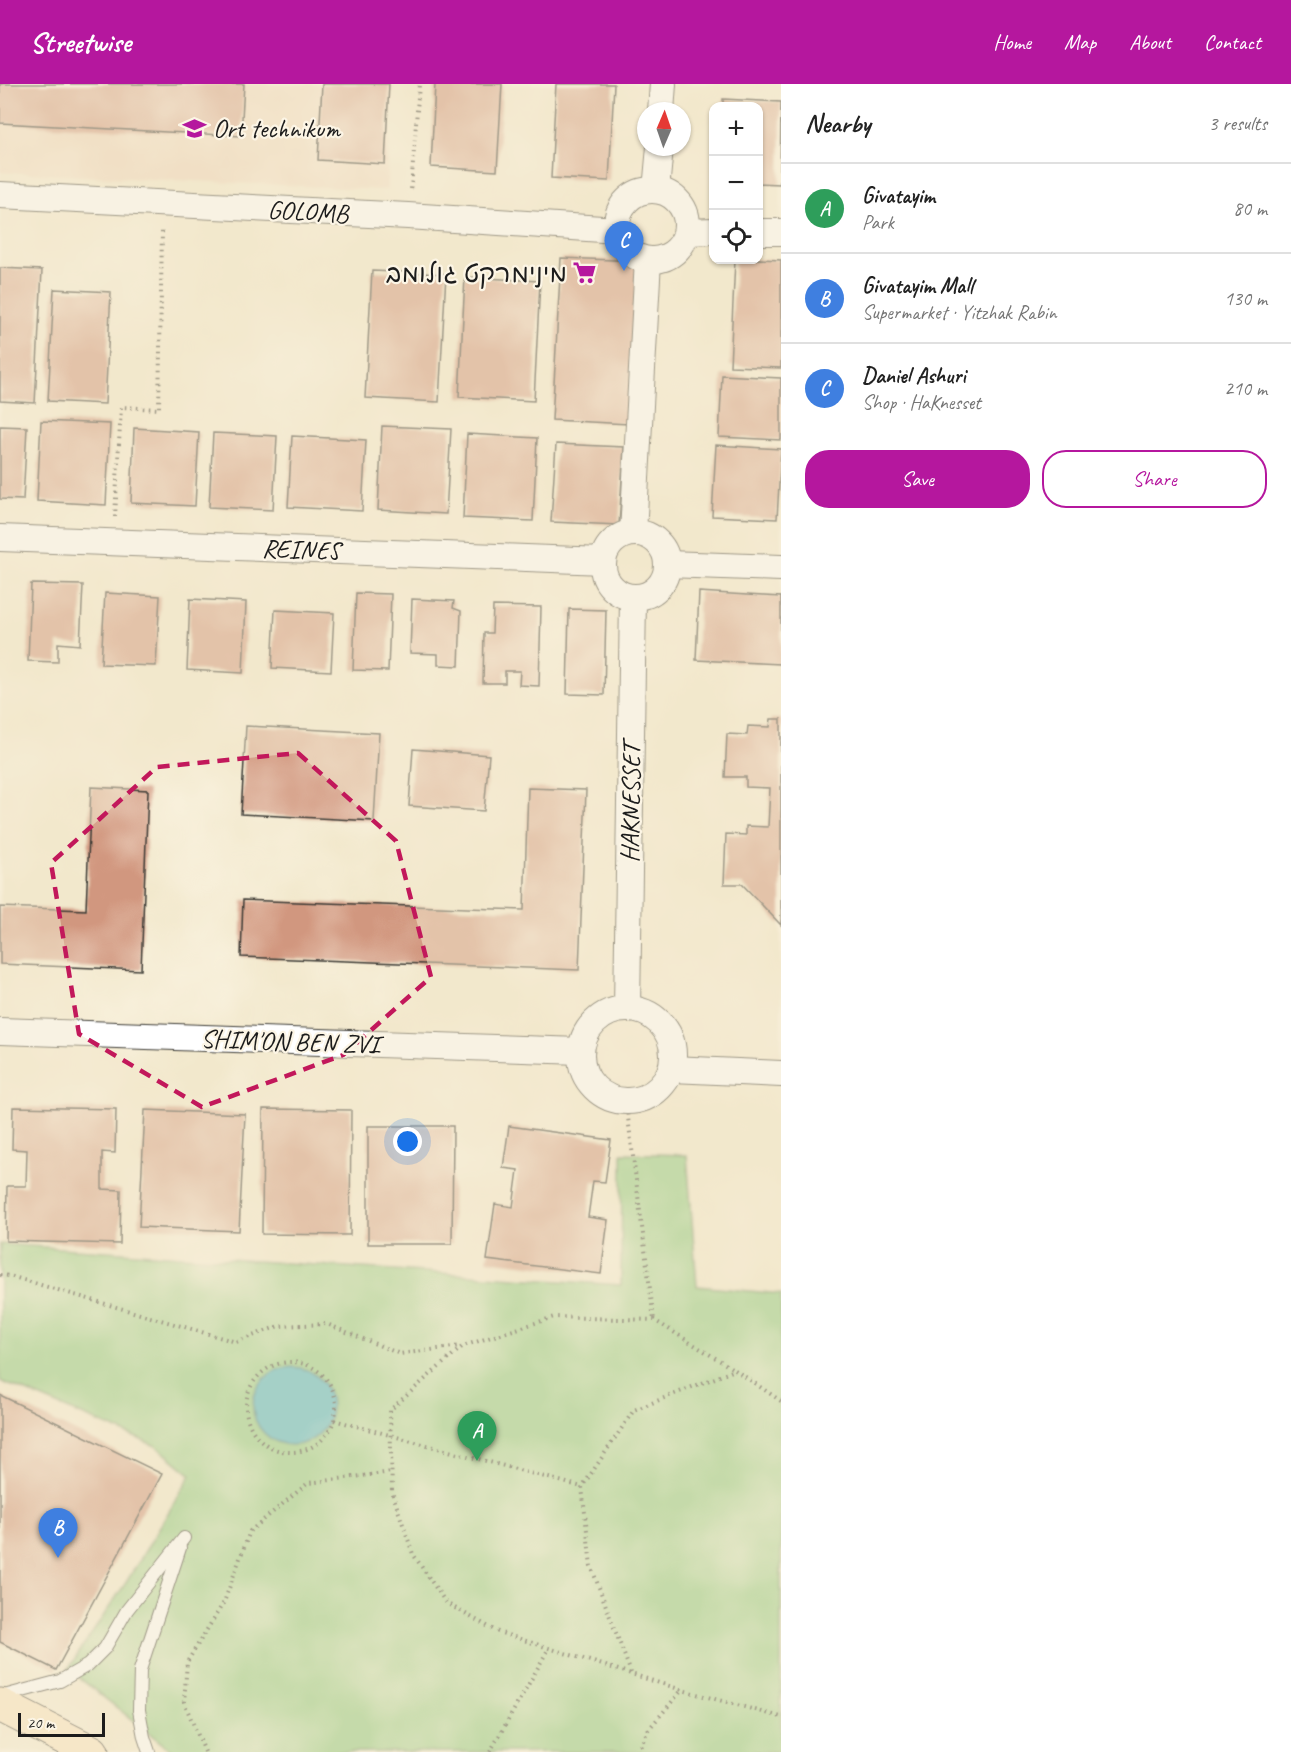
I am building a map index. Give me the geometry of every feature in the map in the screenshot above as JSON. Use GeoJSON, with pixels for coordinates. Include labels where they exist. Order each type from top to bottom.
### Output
{"type":"FeatureCollection","features":[{"type":"Feature","properties":{"kind":"main road"},"geometry":{"type":"LineString","coordinates":[[0,1705],[92,1752]]}},
{"type":"Feature","properties":{"kind":"street"},"geometry":{"type":"LineString","coordinates":[[662,102],[663,84]]}},
{"type":"Feature","properties":{"kind":"street"},"geometry":{"type":"LineString","coordinates":[[656,190],[659,156]]}},
{"type":"Feature","properties":{"kind":"street"},"geometry":{"type":"LineString","coordinates":[[644,190],[656,190],[666,192],[676,198],[684,208],[688,220],[687,232],[681,246],[672,255],[660,260],[648,260],[639,258],[628,251],[616,230],[618,215],[623,204],[632,195],[644,190]]}},
{"type":"Feature","properties":{"kind":"street","name":"GOLOMB"},"geometry":{"type":"LineString","coordinates":[[0,195],[408,216],[616,230]]}},
{"type":"Feature","properties":{"kind":"street"},"geometry":{"type":"LineString","coordinates":[[687,232],[709,231]]}},
{"type":"Feature","properties":{"kind":"street"},"geometry":{"type":"LineString","coordinates":[[763,232],[781,232]]}},
{"type":"Feature","properties":{"kind":"street"},"geometry":{"type":"LineString","coordinates":[[633,533],[648,260]]}},
{"type":"Feature","properties":{"kind":"street"},"geometry":{"type":"LineString","coordinates":[[633,533],[646,535],[657,541],[664,551],[667,564],[665,577],[658,588],[646,595],[633,597],[620,594],[610,586],[604,574],[603,561],[606,550],[613,541],[622,535],[633,533]]}},
{"type":"Feature","properties":{"kind":"street","name":"REINES"},"geometry":{"type":"LineString","coordinates":[[0,538],[603,561]]}},
{"type":"Feature","properties":{"kind":"street"},"geometry":{"type":"LineString","coordinates":[[667,564],[781,568]]}},
{"type":"Feature","properties":{"kind":"street","name":"HAKNESSET"},"geometry":{"type":"LineString","coordinates":[[627,1009],[633,597]]}},
{"type":"Feature","properties":{"kind":"street"},"geometry":{"type":"LineString","coordinates":[[627,1009],[637,1009],[651,1015],[663,1025],[671,1038],[674,1054],[672,1069],[665,1083],[654,1093],[640,1100],[626,1101],[610,1099],[598,1091],[588,1079],[582,1066],[580,1051],[593,1023],[606,1014],[627,1009]]}},
{"type":"Feature","properties":{"kind":"street","name":"SHIM'ON BEN ZVI"},"geometry":{"type":"LineString","coordinates":[[0,1031],[580,1051]]}},
{"type":"Feature","properties":{"kind":"street"},"geometry":{"type":"LineString","coordinates":[[672,1069],[781,1074]]}},
{"type":"Feature","properties":{"kind":"lane"},"geometry":{"type":"LineString","coordinates":[[0,1697],[60,1681],[88,1665],[105,1648],[127,1610],[184,1538],[140,1670],[139,1710],[149,1752]]}},
{"type":"Feature","properties":{"kind":"path"},"geometry":{"type":"LineString","coordinates":[[408,216],[419,84]]}},
{"type":"Feature","properties":{"kind":"path"},"geometry":{"type":"LineString","coordinates":[[114,541],[121,407],[159,409],[162,203]]}},
{"type":"Feature","properties":{"kind":"path"},"geometry":{"type":"LineString","coordinates":[[626,1101],[654,1320]]}},
{"type":"Feature","properties":{"kind":"path"},"geometry":{"type":"LineString","coordinates":[[0,1275],[236,1342],[279,1326],[327,1324],[400,1354],[463,1346],[554,1317],[654,1320],[781,1401]]}},
{"type":"Feature","properties":{"kind":"path"},"geometry":{"type":"LineString","coordinates":[[463,1346],[390,1410],[392,1492],[413,1554],[446,1603],[498,1632],[682,1690],[781,1717]]}},
{"type":"Feature","properties":{"kind":"path"},"geometry":{"type":"LineString","coordinates":[[286,1362],[302,1363],[323,1375],[332,1388],[336,1405],[334,1420],[326,1436],[314,1446],[299,1451],[285,1452],[270,1447],[257,1437],[247,1418],[246,1399],[252,1384],[262,1372],[271,1366],[286,1362]]}},
{"type":"Feature","properties":{"kind":"path"},"geometry":{"type":"LineString","coordinates":[[631,1674],[591,1566],[582,1487],[634,1410],[735,1370]]}},
{"type":"Feature","properties":{"kind":"path"},"geometry":{"type":"LineString","coordinates":[[334,1420],[582,1487]]}},
{"type":"Feature","properties":{"kind":"path"},"geometry":{"type":"LineString","coordinates":[[205,1752],[184,1702],[187,1662],[224,1602],[250,1531],[308,1484],[392,1472]]}},
{"type":"Feature","properties":{"kind":"path"},"geometry":{"type":"LineString","coordinates":[[490,1752],[549,1648]]}},
{"type":"Feature","properties":{"kind":"path"},"geometry":{"type":"LineString","coordinates":[[638,1752],[648,1730],[682,1690]]}},
{"type":"Feature","properties":{"kind":"highlighted area"},"geometry":{"type":"Polygon","coordinates":[[[298,753],[396,841],[431,977],[343,1055],[202,1107],[79,1034],[51,863],[157,767],[298,753]]]}},
{"type":"Feature","properties":{"kind":"shaded area","name":"Ort technikum"},"geometry":{"type":"Polygon","coordinates":[[[0,84],[393,84],[387,190],[0,172],[0,84]]]}},
{"type":"Feature","properties":{"kind":"green space"},"geometry":{"type":"Polygon","coordinates":[[[622,1153],[687,1155],[697,1286],[781,1294],[781,1752],[173,1752],[68,1669],[127,1581],[191,1475],[156,1446],[0,1381],[0,1244],[621,1285],[622,1153]]]}},
{"type":"Feature","properties":{"kind":"water"},"geometry":{"type":"Polygon","coordinates":[[[292,1367],[307,1370],[320,1378],[328,1391],[331,1406],[328,1421],[320,1434],[307,1442],[292,1445],[277,1442],[264,1434],[256,1421],[253,1406],[256,1391],[264,1378],[277,1370],[292,1367]]]}},
{"type":"Feature","properties":{"kind":"building"},"geometry":{"type":"Polygon","coordinates":[[[0,84],[244,84],[241,136],[0,123],[0,84]]]}},
{"type":"Feature","properties":{"kind":"building"},"geometry":{"type":"Polygon","coordinates":[[[322,84],[389,84],[385,164],[318,160],[322,84]]]}},
{"type":"Feature","properties":{"kind":"building"},"geometry":{"type":"Polygon","coordinates":[[[435,84],[502,84],[497,171],[431,167],[435,84]]]}},
{"type":"Feature","properties":{"kind":"building"},"geometry":{"type":"Polygon","coordinates":[[[556,84],[614,84],[609,181],[551,178],[556,84]]]}},
{"type":"Feature","properties":{"kind":"building"},"geometry":{"type":"Polygon","coordinates":[[[723,99],[781,102],[780,184],[763,183],[763,102],[723,102],[723,99]]]}},
{"type":"Feature","properties":{"kind":"building"},"geometry":{"type":"Polygon","coordinates":[[[561,258],[638,261],[629,424],[552,420],[561,258]]]}},
{"type":"Feature","properties":{"kind":"building"},"geometry":{"type":"Polygon","coordinates":[[[763,259],[781,260],[781,368],[730,366],[735,264],[763,264],[763,259]]]}},
{"type":"Feature","properties":{"kind":"building"},"geometry":{"type":"Polygon","coordinates":[[[0,268],[42,270],[35,403],[0,401],[0,268]]]}},
{"type":"Feature","properties":{"kind":"building"},"geometry":{"type":"Polygon","coordinates":[[[372,271],[446,274],[439,402],[365,398],[372,271]]]}},
{"type":"Feature","properties":{"kind":"building"},"geometry":{"type":"Polygon","coordinates":[[[465,277],[540,281],[534,401],[459,397],[465,277]]]}},
{"type":"Feature","properties":{"kind":"building"},"geometry":{"type":"Polygon","coordinates":[[[54,289],[111,292],[105,404],[48,401],[54,289]]]}},
{"type":"Feature","properties":{"kind":"building"},"geometry":{"type":"Polygon","coordinates":[[[722,375],[781,378],[781,440],[719,437],[722,375]]]}},
{"type":"Feature","properties":{"kind":"building"},"geometry":{"type":"Polygon","coordinates":[[[41,421],[110,424],[106,505],[37,501],[41,421]]]}},
{"type":"Feature","properties":{"kind":"building"},"geometry":{"type":"Polygon","coordinates":[[[0,426],[27,427],[23,500],[0,499],[0,426]]]}},
{"type":"Feature","properties":{"kind":"building"},"geometry":{"type":"Polygon","coordinates":[[[382,426],[451,429],[446,514],[378,510],[382,426]]]}},
{"type":"Feature","properties":{"kind":"building"},"geometry":{"type":"Polygon","coordinates":[[[134,428],[199,432],[195,506],[131,503],[134,428]]]}},
{"type":"Feature","properties":{"kind":"building"},"geometry":{"type":"Polygon","coordinates":[[[213,433],[277,436],[273,510],[209,507],[213,433]]]}},
{"type":"Feature","properties":{"kind":"building"},"geometry":{"type":"Polygon","coordinates":[[[467,434],[537,438],[533,521],[463,518],[467,434]]]}},
{"type":"Feature","properties":{"kind":"building"},"geometry":{"type":"Polygon","coordinates":[[[292,436],[366,440],[362,511],[288,507],[292,436]]]}},
{"type":"Feature","properties":{"kind":"building"},"geometry":{"type":"Polygon","coordinates":[[[556,444],[624,447],[619,525],[551,522],[556,444]]]}},
{"type":"Feature","properties":{"kind":"building"},"geometry":{"type":"Polygon","coordinates":[[[716,445],[781,449],[777,519],[712,516],[716,445]]]}},
{"type":"Feature","properties":{"kind":"building"},"geometry":{"type":"Polygon","coordinates":[[[31,584],[83,585],[80,645],[58,643],[58,662],[28,661],[31,584]]]}},
{"type":"Feature","properties":{"kind":"building"},"geometry":{"type":"Polygon","coordinates":[[[699,592],[781,597],[781,664],[696,660],[699,592]]]}},
{"type":"Feature","properties":{"kind":"building"},"geometry":{"type":"Polygon","coordinates":[[[105,593],[160,596],[156,666],[101,664],[105,593]]]}},
{"type":"Feature","properties":{"kind":"building"},"geometry":{"type":"Polygon","coordinates":[[[356,593],[391,594],[388,671],[353,670],[356,593]]]}},
{"type":"Feature","properties":{"kind":"building"},"geometry":{"type":"Polygon","coordinates":[[[190,599],[246,602],[243,673],[187,670],[190,599]]]}},
{"type":"Feature","properties":{"kind":"building"},"geometry":{"type":"Polygon","coordinates":[[[412,599],[454,601],[453,608],[461,611],[459,666],[438,665],[438,654],[410,653],[412,599]]]}},
{"type":"Feature","properties":{"kind":"building"},"geometry":{"type":"Polygon","coordinates":[[[493,606],[541,607],[539,686],[519,685],[520,671],[505,671],[505,683],[483,683],[484,633],[492,633],[493,606]]]}},
{"type":"Feature","properties":{"kind":"building"},"geometry":{"type":"Polygon","coordinates":[[[569,609],[606,610],[604,695],[567,694],[569,609]]]}},
{"type":"Feature","properties":{"kind":"building"},"geometry":{"type":"Polygon","coordinates":[[[275,610],[334,613],[331,671],[272,668],[275,610]]]}},
{"type":"Feature","properties":{"kind":"building"},"geometry":{"type":"Polygon","coordinates":[[[771,719],[781,719],[781,925],[742,884],[724,884],[726,834],[746,835],[746,826],[768,827],[770,788],[746,787],[746,777],[725,777],[727,734],[747,735],[748,726],[770,727],[771,719]]]}},
{"type":"Feature","properties":{"kind":"building"},"geometry":{"type":"Polygon","coordinates":[[[246,726],[379,733],[374,821],[241,814],[246,726]]]}},
{"type":"Feature","properties":{"kind":"building"},"geometry":{"type":"Polygon","coordinates":[[[413,749],[489,755],[484,811],[409,806],[413,749]]]}},
{"type":"Feature","properties":{"kind":"building"},"geometry":{"type":"Polygon","coordinates":[[[91,787],[148,790],[141,970],[0,964],[0,907],[86,910],[91,787]]]}},
{"type":"Feature","properties":{"kind":"building"},"geometry":{"type":"Polygon","coordinates":[[[528,788],[586,790],[579,970],[241,957],[243,900],[524,910],[528,788]]]}},
{"type":"Feature","properties":{"kind":"building"},"geometry":{"type":"Polygon","coordinates":[[[13,1107],[116,1109],[115,1153],[102,1152],[102,1189],[121,1190],[120,1244],[6,1241],[7,1186],[26,1186],[27,1150],[12,1149],[13,1107]]]}},
{"type":"Feature","properties":{"kind":"building"},"geometry":{"type":"Polygon","coordinates":[[[263,1109],[351,1110],[350,1235],[262,1234],[263,1109]]]}},
{"type":"Feature","properties":{"kind":"building"},"geometry":{"type":"Polygon","coordinates":[[[145,1110],[245,1114],[239,1231],[139,1227],[145,1110]]]}},
{"type":"Feature","properties":{"kind":"building"},"geometry":{"type":"Polygon","coordinates":[[[368,1126],[453,1126],[452,1244],[368,1244],[368,1126]]]}},
{"type":"Feature","properties":{"kind":"building"},"geometry":{"type":"Polygon","coordinates":[[[509,1126],[611,1140],[605,1182],[593,1181],[588,1217],[608,1220],[601,1274],[487,1260],[495,1204],[513,1207],[518,1170],[503,1168],[509,1126]]]}},
{"type":"Feature","properties":{"kind":"building"},"geometry":{"type":"Polygon","coordinates":[[[0,1395],[162,1474],[56,1670],[0,1642],[0,1395]]]}},
{"type":"Feature","properties":{"kind":"place","name":"Ort technikum"},"geometry":{"type":"Point","coordinates":[195,128]}},
{"type":"Feature","properties":{"kind":"place","name":"Daniel Ashuri"},"geometry":{"type":"Point","coordinates":[624,271]}},
{"type":"Feature","properties":{"kind":"place","name":"מינימרקט גולומב"},"geometry":{"type":"Point","coordinates":[585,273]}},
{"type":"Feature","properties":{"kind":"place","name":"Givatayim"},"geometry":{"type":"Point","coordinates":[477,1461]}},
{"type":"Feature","properties":{"kind":"place","name":"Givatayim Mall"},"geometry":{"type":"Point","coordinates":[58,1558]}}]}
